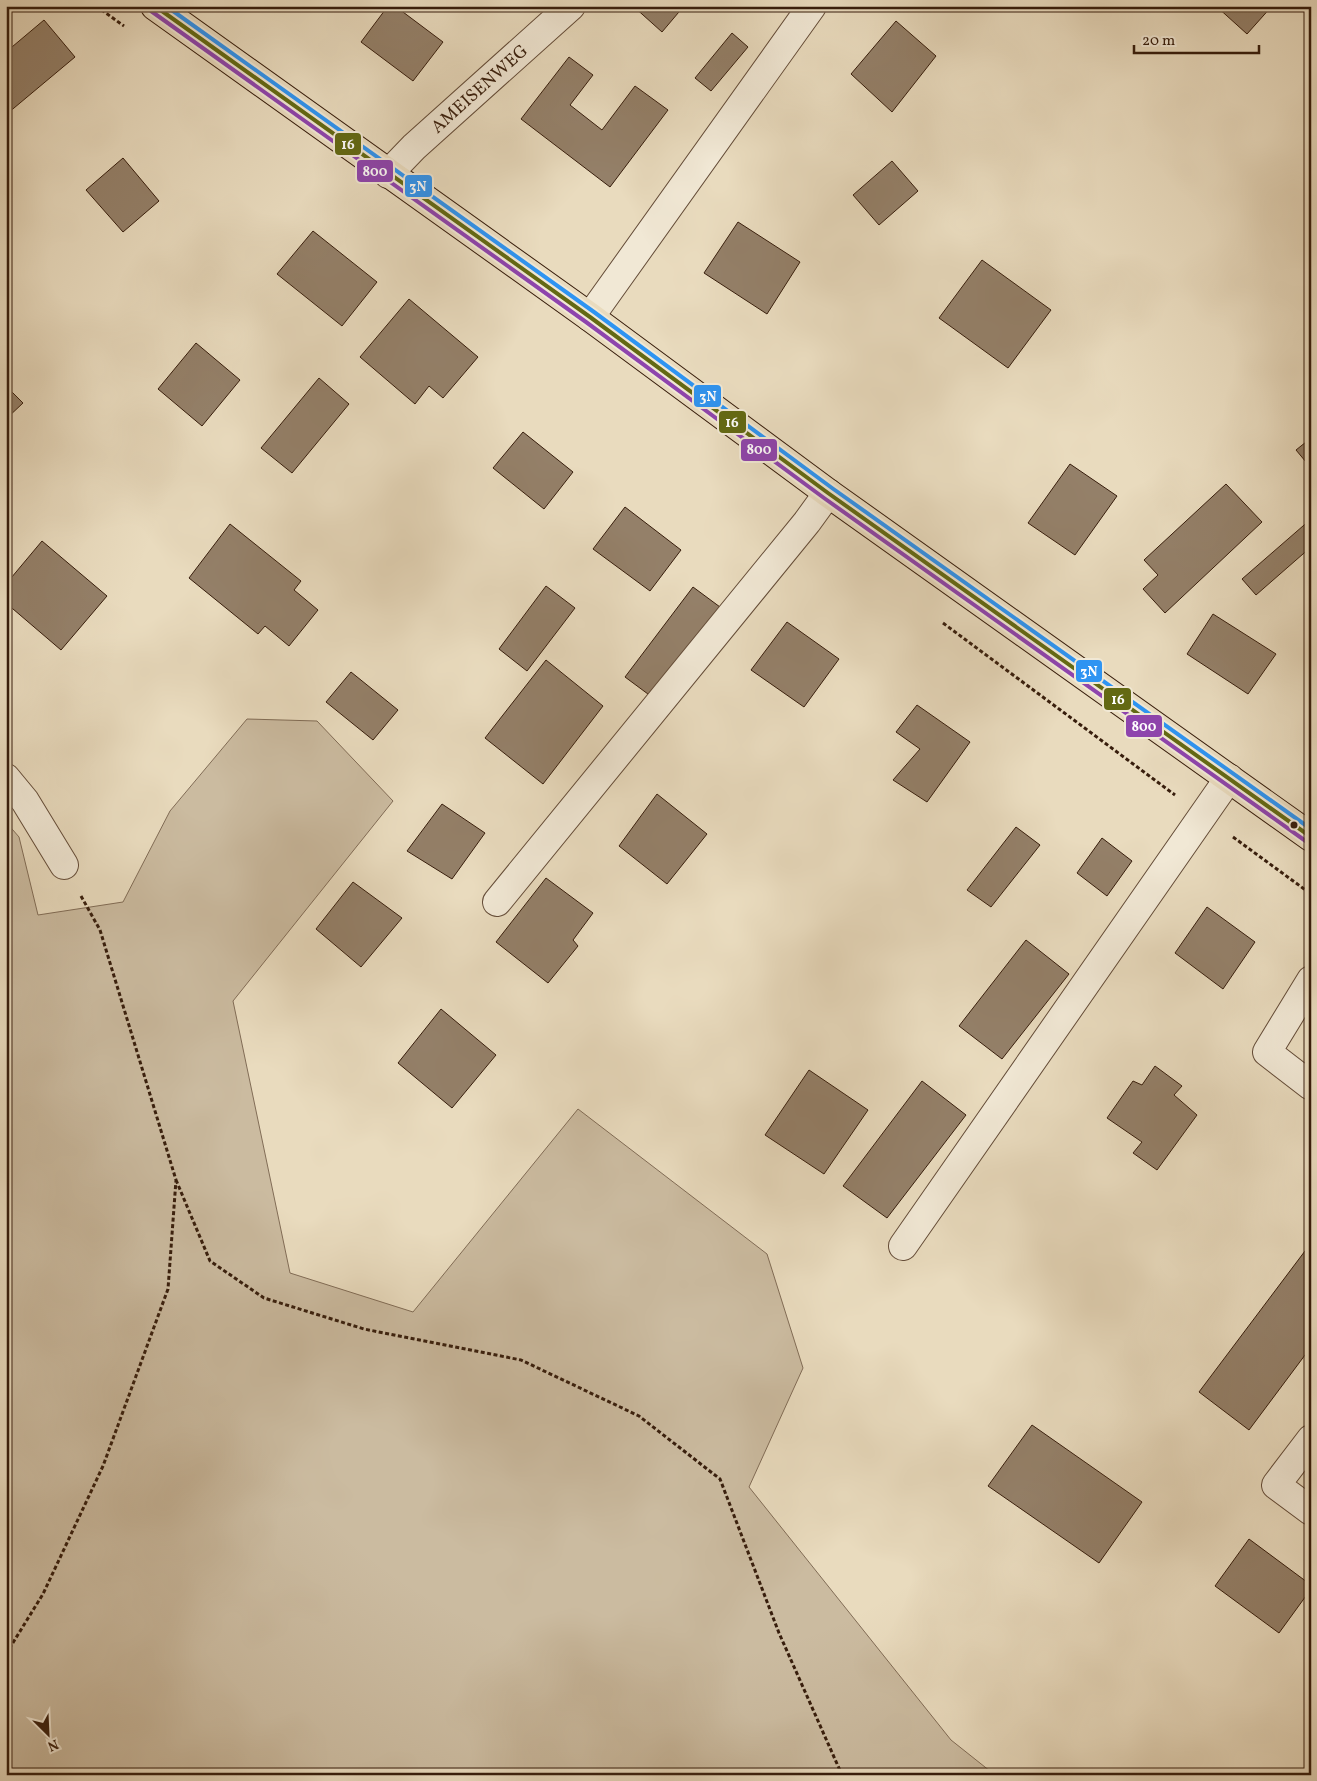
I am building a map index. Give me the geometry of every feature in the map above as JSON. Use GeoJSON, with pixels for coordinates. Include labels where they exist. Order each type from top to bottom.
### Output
{"type":"FeatureCollection","features":[{"type":"Feature","properties":{"kind":"main road"},"geometry":{"type":"LineString","coordinates":[[155,6],[590,317],[828,493],[1311,837]]}},
{"type":"Feature","properties":{"kind":"street","name":"AMEISENWEG"},"geometry":{"type":"LineString","coordinates":[[388,174],[414,148],[572,6]]}},
{"type":"Feature","properties":{"kind":"street"},"geometry":{"type":"LineString","coordinates":[[590,317],[812,6]]}},
{"type":"Feature","properties":{"kind":"street"},"geometry":{"type":"LineString","coordinates":[[497,902],[807,522],[828,493]]}},
{"type":"Feature","properties":{"kind":"street"},"geometry":{"type":"LineString","coordinates":[[6,778],[25,801],[64,865]]}},
{"type":"Feature","properties":{"kind":"street"},"geometry":{"type":"LineString","coordinates":[[903,1246],[1229,778]]}},
{"type":"Feature","properties":{"kind":"street"},"geometry":{"type":"LineString","coordinates":[[1311,980],[1267,1052],[1311,1086]]}},
{"type":"Feature","properties":{"kind":"street"},"geometry":{"type":"LineString","coordinates":[[1311,1439],[1276,1484],[1311,1511]]}},
{"type":"Feature","properties":{"kind":"path"},"geometry":{"type":"LineString","coordinates":[[64,865],[100,930],[176,1180],[210,1261],[264,1298],[364,1329],[520,1360],[639,1416],[720,1479],[778,1633],[842,1775]]}},
{"type":"Feature","properties":{"kind":"path"},"geometry":{"type":"LineString","coordinates":[[6,1654],[44,1594],[103,1466],[168,1289],[176,1180]]}},
{"type":"Feature","properties":{"kind":"shaded area"},"geometry":{"type":"Polygon","coordinates":[[[247,719],[317,721],[393,801],[233,1001],[290,1273],[413,1312],[578,1109],[767,1254],[803,1368],[749,1487],[951,1740],[995,1775],[6,1775],[6,822],[19,837],[38,915],[123,902],[170,811],[247,719]]]}},
{"type":"Feature","properties":{"kind":"building"},"geometry":{"type":"Polygon","coordinates":[[[388,6],[395,6],[443,42],[413,81],[361,42],[388,6]]]}},
{"type":"Feature","properties":{"kind":"building"},"geometry":{"type":"Polygon","coordinates":[[[633,6],[684,6],[662,32],[633,6]]]}},
{"type":"Feature","properties":{"kind":"building"},"geometry":{"type":"Polygon","coordinates":[[[1216,6],[1272,6],[1247,34],[1216,6]]]}},
{"type":"Feature","properties":{"kind":"building"},"geometry":{"type":"Polygon","coordinates":[[[44,20],[75,57],[8,113],[6,111],[6,52],[44,20]]]}},
{"type":"Feature","properties":{"kind":"building"},"geometry":{"type":"Polygon","coordinates":[[[896,21],[936,56],[892,112],[851,74],[896,21]]]}},
{"type":"Feature","properties":{"kind":"building"},"geometry":{"type":"Polygon","coordinates":[[[732,33],[748,47],[711,91],[695,78],[732,33]]]}},
{"type":"Feature","properties":{"kind":"building"},"geometry":{"type":"Polygon","coordinates":[[[569,57],[593,75],[570,105],[602,130],[635,86],[668,110],[610,187],[521,119],[569,57]]]}},
{"type":"Feature","properties":{"kind":"building"},"geometry":{"type":"Polygon","coordinates":[[[123,158],[159,201],[123,232],[86,190],[123,158]]]}},
{"type":"Feature","properties":{"kind":"building"},"geometry":{"type":"Polygon","coordinates":[[[892,161],[918,191],[879,225],[853,195],[892,161]]]}},
{"type":"Feature","properties":{"kind":"building"},"geometry":{"type":"Polygon","coordinates":[[[738,222],[800,262],[767,314],[704,273],[738,222]]]}},
{"type":"Feature","properties":{"kind":"building"},"geometry":{"type":"Polygon","coordinates":[[[313,231],[377,282],[342,326],[277,274],[313,231]]]}},
{"type":"Feature","properties":{"kind":"building"},"geometry":{"type":"Polygon","coordinates":[[[982,260],[1051,310],[1008,368],[939,318],[982,260]]]}},
{"type":"Feature","properties":{"kind":"building"},"geometry":{"type":"Polygon","coordinates":[[[409,299],[478,357],[443,398],[429,386],[415,404],[360,357],[409,299]]]}},
{"type":"Feature","properties":{"kind":"building"},"geometry":{"type":"Polygon","coordinates":[[[196,343],[240,380],[202,426],[158,389],[196,343]]]}},
{"type":"Feature","properties":{"kind":"building"},"geometry":{"type":"Polygon","coordinates":[[[319,378],[349,404],[292,473],[261,448],[319,378]]]}},
{"type":"Feature","properties":{"kind":"building"},"geometry":{"type":"Polygon","coordinates":[[[6,386],[23,403],[6,419],[6,386]]]}},
{"type":"Feature","properties":{"kind":"building"},"geometry":{"type":"Polygon","coordinates":[[[523,432],[573,472],[544,509],[493,468],[523,432]]]}},
{"type":"Feature","properties":{"kind":"building"},"geometry":{"type":"Polygon","coordinates":[[[1311,438],[1311,468],[1296,450],[1311,438]]]}},
{"type":"Feature","properties":{"kind":"building"},"geometry":{"type":"Polygon","coordinates":[[[1070,464],[1117,496],[1075,555],[1028,523],[1070,464]]]}},
{"type":"Feature","properties":{"kind":"building"},"geometry":{"type":"Polygon","coordinates":[[[1226,484],[1262,522],[1165,613],[1143,589],[1158,575],[1144,560],[1226,484]]]}},
{"type":"Feature","properties":{"kind":"building"},"geometry":{"type":"Polygon","coordinates":[[[625,507],[681,550],[650,591],[593,549],[625,507]]]}},
{"type":"Feature","properties":{"kind":"building"},"geometry":{"type":"Polygon","coordinates":[[[1311,519],[1311,547],[1256,595],[1242,579],[1311,519]]]}},
{"type":"Feature","properties":{"kind":"building"},"geometry":{"type":"Polygon","coordinates":[[[230,524],[301,581],[294,590],[318,610],[289,646],[265,626],[258,634],[189,578],[230,524]]]}},
{"type":"Feature","properties":{"kind":"building"},"geometry":{"type":"Polygon","coordinates":[[[42,541],[107,596],[61,650],[6,603],[6,584],[42,541]]]}},
{"type":"Feature","properties":{"kind":"building"},"geometry":{"type":"Polygon","coordinates":[[[546,586],[575,608],[527,671],[499,649],[546,586]]]}},
{"type":"Feature","properties":{"kind":"building"},"geometry":{"type":"Polygon","coordinates":[[[693,587],[720,607],[652,697],[625,677],[693,587]]]}},
{"type":"Feature","properties":{"kind":"building"},"geometry":{"type":"Polygon","coordinates":[[[1213,614],[1276,654],[1248,694],[1187,654],[1213,614]]]}},
{"type":"Feature","properties":{"kind":"building"},"geometry":{"type":"Polygon","coordinates":[[[787,622],[839,659],[804,707],[751,670],[787,622]]]}},
{"type":"Feature","properties":{"kind":"building"},"geometry":{"type":"Polygon","coordinates":[[[546,660],[603,706],[543,784],[485,738],[546,660]]]}},
{"type":"Feature","properties":{"kind":"building"},"geometry":{"type":"Polygon","coordinates":[[[351,672],[398,710],[373,740],[326,702],[351,672]]]}},
{"type":"Feature","properties":{"kind":"building"},"geometry":{"type":"Polygon","coordinates":[[[917,705],[970,742],[927,802],[893,780],[920,749],[896,732],[917,705]]]}},
{"type":"Feature","properties":{"kind":"building"},"geometry":{"type":"Polygon","coordinates":[[[657,794],[707,834],[667,884],[619,846],[657,794]]]}},
{"type":"Feature","properties":{"kind":"building"},"geometry":{"type":"Polygon","coordinates":[[[442,804],[485,833],[452,879],[407,851],[442,804]]]}},
{"type":"Feature","properties":{"kind":"building"},"geometry":{"type":"Polygon","coordinates":[[[1016,827],[1040,845],[991,907],[967,890],[1016,827]]]}},
{"type":"Feature","properties":{"kind":"building"},"geometry":{"type":"Polygon","coordinates":[[[1102,838],[1132,861],[1107,896],[1077,873],[1102,838]]]}},
{"type":"Feature","properties":{"kind":"building"},"geometry":{"type":"Polygon","coordinates":[[[546,878],[593,913],[573,940],[578,946],[548,983],[496,942],[546,878]]]}},
{"type":"Feature","properties":{"kind":"building"},"geometry":{"type":"Polygon","coordinates":[[[353,882],[402,918],[361,967],[316,929],[353,882]]]}},
{"type":"Feature","properties":{"kind":"building"},"geometry":{"type":"Polygon","coordinates":[[[1207,907],[1255,942],[1223,989],[1175,953],[1207,907]]]}},
{"type":"Feature","properties":{"kind":"building"},"geometry":{"type":"Polygon","coordinates":[[[1026,940],[1069,974],[1002,1059],[959,1026],[1026,940]]]}},
{"type":"Feature","properties":{"kind":"building"},"geometry":{"type":"Polygon","coordinates":[[[441,1009],[496,1055],[452,1108],[398,1063],[441,1009]]]}},
{"type":"Feature","properties":{"kind":"building"},"geometry":{"type":"Polygon","coordinates":[[[1155,1066],[1182,1086],[1174,1095],[1197,1115],[1157,1170],[1133,1153],[1142,1142],[1107,1118],[1133,1081],[1142,1085],[1155,1066]]]}},
{"type":"Feature","properties":{"kind":"building"},"geometry":{"type":"Polygon","coordinates":[[[809,1070],[868,1110],[824,1174],[765,1135],[809,1070]]]}},
{"type":"Feature","properties":{"kind":"building"},"geometry":{"type":"Polygon","coordinates":[[[922,1081],[966,1115],[887,1218],[843,1186],[922,1081]]]}},
{"type":"Feature","properties":{"kind":"building"},"geometry":{"type":"Polygon","coordinates":[[[1311,1243],[1311,1347],[1249,1430],[1199,1392],[1311,1243]]]}},
{"type":"Feature","properties":{"kind":"building"},"geometry":{"type":"Polygon","coordinates":[[[1032,1425],[1142,1502],[1099,1563],[988,1486],[1032,1425]]]}},
{"type":"Feature","properties":{"kind":"building"},"geometry":{"type":"Polygon","coordinates":[[[1249,1539],[1311,1585],[1311,1589],[1279,1633],[1215,1586],[1249,1539]]]}},
{"type":"Feature","properties":{"kind":"transit line","name":"16"},"geometry":{"type":"LineString","coordinates":[[155,6],[590,317],[828,493],[1311,837]]}},
{"type":"Feature","properties":{"kind":"transit line","name":"3N"},"geometry":{"type":"LineString","coordinates":[[166,6],[594,312],[832,488],[1311,829]]}},
{"type":"Feature","properties":{"kind":"transit line","name":"800"},"geometry":{"type":"LineString","coordinates":[[151,11],[586,322],[824,498],[1307,842]]}}]}
